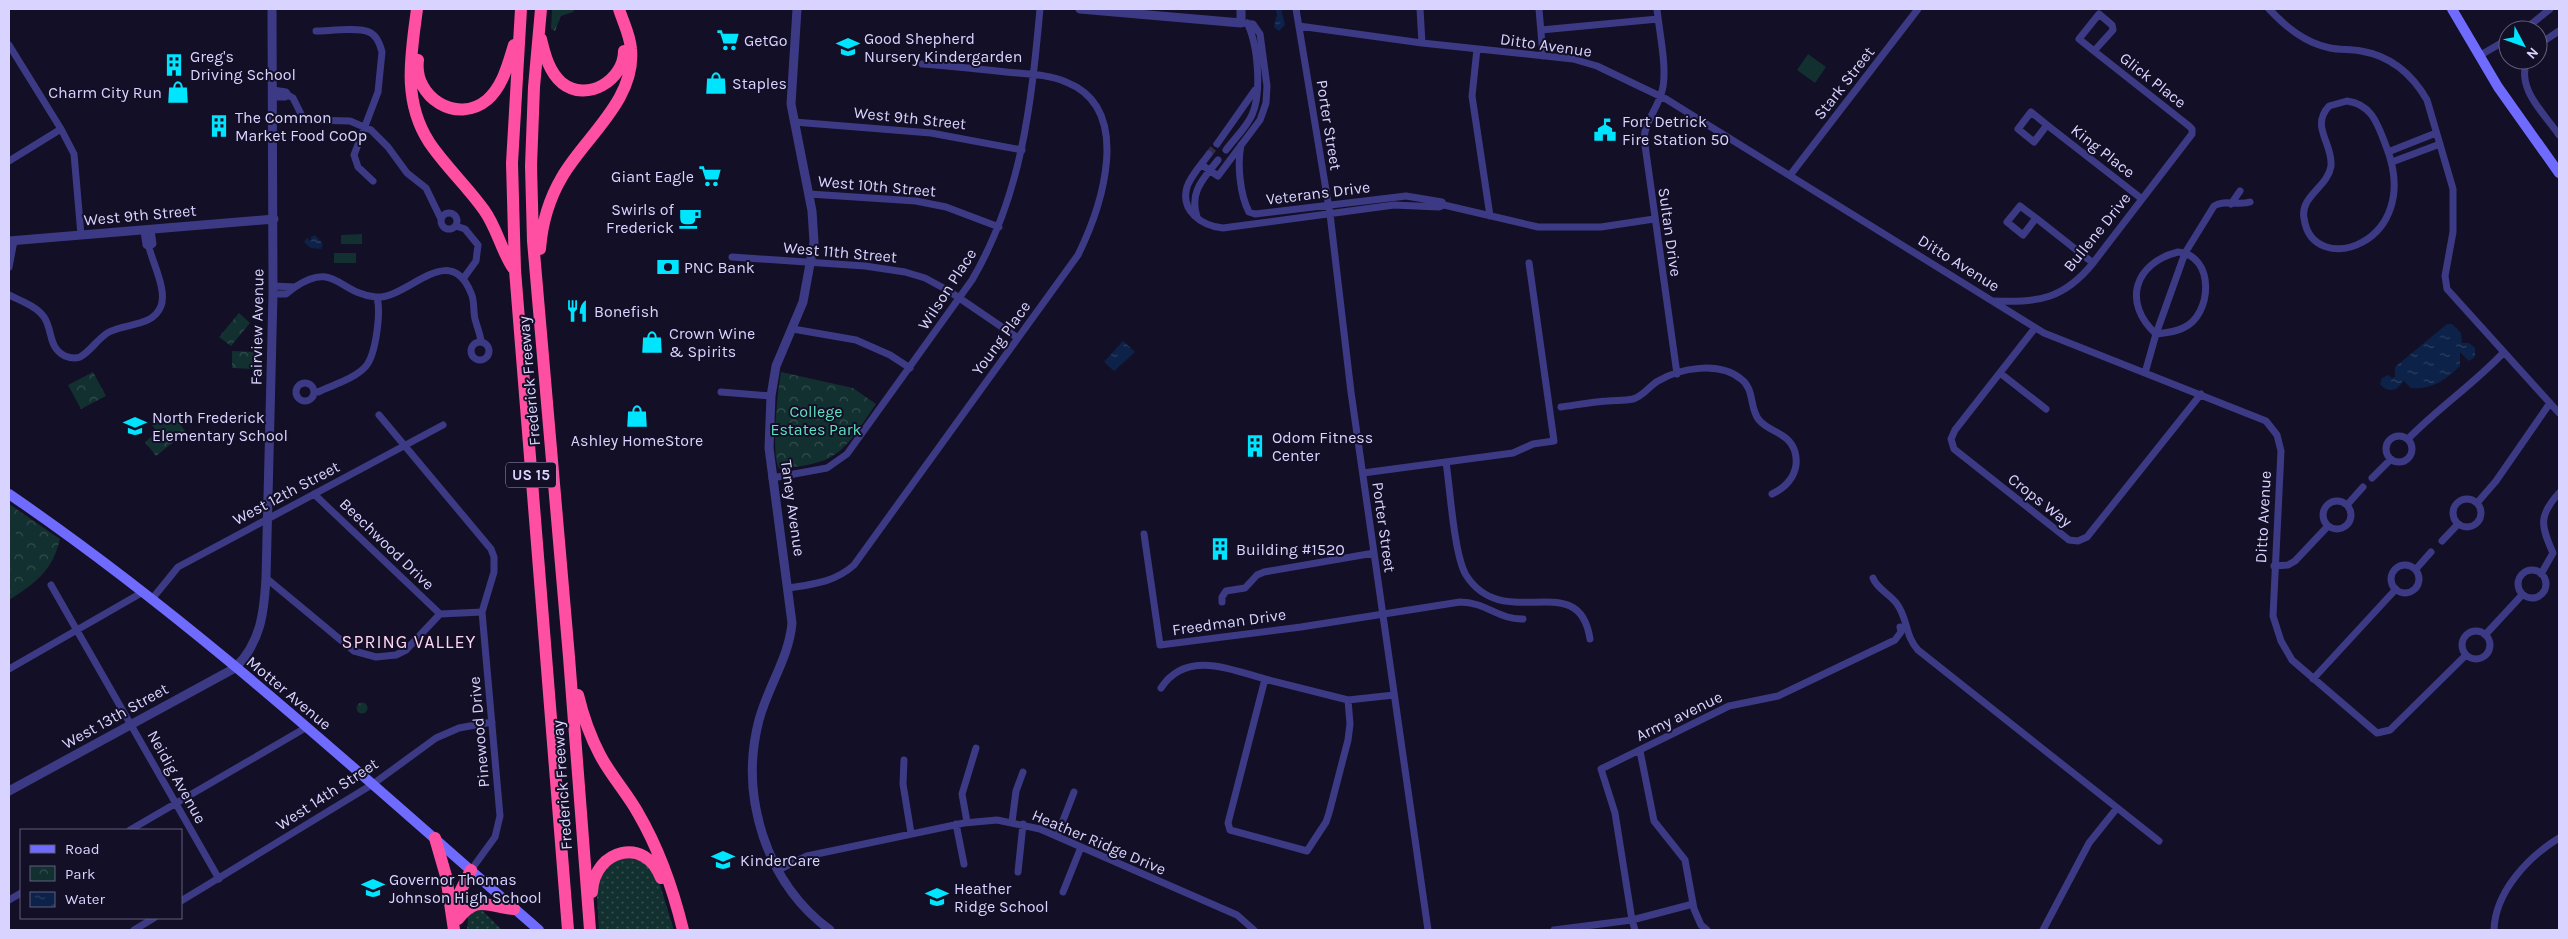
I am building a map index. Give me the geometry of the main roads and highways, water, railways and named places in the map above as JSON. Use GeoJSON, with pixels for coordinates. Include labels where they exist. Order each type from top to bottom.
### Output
{"type":"FeatureCollection","features":[{"type":"Feature","properties":{"kind":"highway"},"geometry":{"type":"LineString","coordinates":[[417,9],[409,78],[418,121],[434,148],[489,217],[506,258],[514,270]]}},
{"type":"Feature","properties":{"kind":"highway"},"geometry":{"type":"LineString","coordinates":[[424,9],[418,75],[430,98],[452,109],[476,107],[491,95],[505,72],[520,29]]}},
{"type":"Feature","properties":{"kind":"highway","name":"Frederick Freeway"},"geometry":{"type":"LineString","coordinates":[[521,9],[512,163],[514,270],[568,930]]}},
{"type":"Feature","properties":{"kind":"highway","name":"Frederick Freeway"},"geometry":{"type":"LineString","coordinates":[[541,9],[534,87],[531,166],[533,241],[569,658],[589,930]]}},
{"type":"Feature","properties":{"kind":"highway"},"geometry":{"type":"LineString","coordinates":[[539,30],[550,68],[561,82],[582,90],[597,88],[607,83],[619,72],[624,58],[623,41],[611,9]]}},
{"type":"Feature","properties":{"kind":"highway"},"geometry":{"type":"LineString","coordinates":[[538,304],[541,235],[551,198],[562,176],[610,112],[629,71],[631,48],[618,9]]}},
{"type":"Feature","properties":{"kind":"highway"},"geometry":{"type":"LineString","coordinates":[[569,658],[589,732],[601,756],[637,810],[655,845],[675,898],[683,930]]}},
{"type":"Feature","properties":{"kind":"highway"},"geometry":{"type":"LineString","coordinates":[[435,838],[444,866],[450,900],[458,927]]}},
{"type":"Feature","properties":{"kind":"highway"},"geometry":{"type":"LineString","coordinates":[[589,930],[593,914],[592,889],[595,872],[605,860],[613,855],[631,852],[645,858],[655,866],[660,875],[676,930]]}},
{"type":"Feature","properties":{"kind":"highway"},"geometry":{"type":"LineString","coordinates":[[450,900],[460,877],[471,870]]}},
{"type":"Feature","properties":{"kind":"highway"},"geometry":{"type":"LineString","coordinates":[[458,927],[458,900],[471,870]]}},
{"type":"Feature","properties":{"kind":"highway"},"geometry":{"type":"LineString","coordinates":[[458,927],[466,909],[476,903],[514,909]]}},
{"type":"Feature","properties":{"kind":"main road"},"geometry":{"type":"LineString","coordinates":[[2452,9],[2479,56],[2518,116],[2559,173]]}},
{"type":"Feature","properties":{"kind":"main road","name":"Motter Avenue"},"geometry":{"type":"LineString","coordinates":[[9,494],[70,535],[152,599],[307,727],[539,930]]}},
{"type":"Feature","properties":{"kind":"water"},"geometry":{"type":"Polygon","coordinates":[[[1275,9],[1281,9],[1285,25],[1279,31],[1274,27],[1277,14],[1275,9]]]}},
{"type":"Feature","properties":{"kind":"water"},"geometry":{"type":"Polygon","coordinates":[[[315,235],[323,244],[321,249],[311,248],[304,242],[307,238],[311,241],[311,237],[315,235]]]}},
{"type":"Feature","properties":{"kind":"water"},"geometry":{"type":"Polygon","coordinates":[[[2447,324],[2452,324],[2461,333],[2462,343],[2469,343],[2475,348],[2475,357],[2469,361],[2460,352],[2460,366],[2449,376],[2432,386],[2411,388],[2404,381],[2396,389],[2387,390],[2380,384],[2382,378],[2388,375],[2392,378],[2395,377],[2395,367],[2447,324]]]}},
{"type":"Feature","properties":{"kind":"water"},"geometry":{"type":"Polygon","coordinates":[[[1123,341],[1135,352],[1114,371],[1104,362],[1123,341]]]}},
{"type":"Feature","properties":{"kind":"tunnel"},"geometry":{"type":"LineString","coordinates":[[1209,154],[1217,144]]}},
{"type":"Feature","properties":{"kind":"place","name":"GetGo"},"geometry":{"type":"Point","coordinates":[728,40]}},
{"type":"Feature","properties":{"kind":"place","name":"Good Shepherd Nursery Kindergarden"},"geometry":{"type":"Point","coordinates":[848,47]}},
{"type":"Feature","properties":{"kind":"place","name":"Greg's Driving School"},"geometry":{"type":"Point","coordinates":[174,65]}},
{"type":"Feature","properties":{"kind":"place","name":"Staples"},"geometry":{"type":"Point","coordinates":[716,83]}},
{"type":"Feature","properties":{"kind":"place","name":"Charm City Run"},"geometry":{"type":"Point","coordinates":[178,92]}},
{"type":"Feature","properties":{"kind":"place","name":"The Common Market Food CoOp"},"geometry":{"type":"Point","coordinates":[219,126]}},
{"type":"Feature","properties":{"kind":"place","name":"Fort Detrick Fire Station 50"},"geometry":{"type":"Point","coordinates":[1605,130]}},
{"type":"Feature","properties":{"kind":"place","name":"Giant Eagle"},"geometry":{"type":"Point","coordinates":[710,176]}},
{"type":"Feature","properties":{"kind":"place","name":"Swirls of Frederick"},"geometry":{"type":"Point","coordinates":[690,218]}},
{"type":"Feature","properties":{"kind":"place","name":"PNC Bank"},"geometry":{"type":"Point","coordinates":[668,267]}},
{"type":"Feature","properties":{"kind":"place","name":"Bonefish"},"geometry":{"type":"Point","coordinates":[577,311]}},
{"type":"Feature","properties":{"kind":"place","name":"Crown Wine & Spirits"},"geometry":{"type":"Point","coordinates":[652,342]}},
{"type":"Feature","properties":{"kind":"place","name":"Ashley HomeStore"},"geometry":{"type":"Point","coordinates":[637,416]}},
{"type":"Feature","properties":{"kind":"place","name":"North Frederick Elementary School"},"geometry":{"type":"Point","coordinates":[135,426]}},
{"type":"Feature","properties":{"kind":"place","name":"Odom Fitness Center"},"geometry":{"type":"Point","coordinates":[1255,446]}},
{"type":"Feature","properties":{"kind":"place","name":"Building #1520"},"geometry":{"type":"Point","coordinates":[1220,549]}},
{"type":"Feature","properties":{"kind":"place","name":"KinderCare"},"geometry":{"type":"Point","coordinates":[723,860]}},
{"type":"Feature","properties":{"kind":"place","name":"Governor Thomas Johnson High School"},"geometry":{"type":"Point","coordinates":[373,888]}},
{"type":"Feature","properties":{"kind":"place","name":"Heather Ridge School"},"geometry":{"type":"Point","coordinates":[937,897]}},
{"type":"Feature","properties":{"kind":"district","name":"SPRING VALLEY"},"geometry":{"type":"Point","coordinates":[409,642]}},
{"type":"Feature","properties":{"kind":"park label","name":"College Estates Park"},"geometry":{"type":"Point","coordinates":[816,420]}}]}
